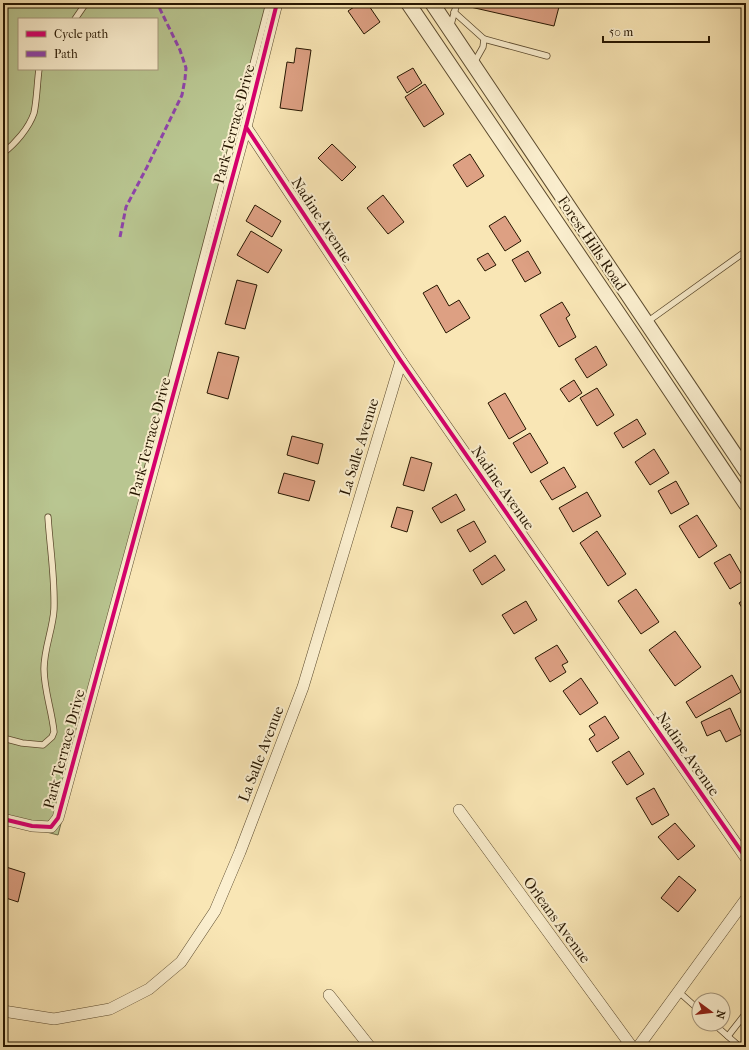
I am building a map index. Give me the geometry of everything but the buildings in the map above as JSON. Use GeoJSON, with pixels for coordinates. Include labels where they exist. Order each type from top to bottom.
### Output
{"type":"FeatureCollection","features":[{"type":"Feature","properties":{"kind":"street","name":"Park Terrace Drive"},"geometry":{"type":"LineString","coordinates":[[3,819],[32,826],[51,827],[58,818],[246,127],[277,3]]}},
{"type":"Feature","properties":{"kind":"street","name":"Forest Hills Road"},"geometry":{"type":"LineString","coordinates":[[408,3],[746,504]]}},
{"type":"Feature","properties":{"kind":"street","name":"Forest Hills Road"},"geometry":{"type":"LineString","coordinates":[[432,3],[746,471]]}},
{"type":"Feature","properties":{"kind":"street"},"geometry":{"type":"LineString","coordinates":[[460,79],[473,65]]}},
{"type":"Feature","properties":{"kind":"street","name":"Nadine Avenue"},"geometry":{"type":"LineString","coordinates":[[246,127],[401,361],[746,858]]}},
{"type":"Feature","properties":{"kind":"street"},"geometry":{"type":"LineString","coordinates":[[633,335],[647,323]]}},
{"type":"Feature","properties":{"kind":"street","name":"La Salle Avenue"},"geometry":{"type":"LineString","coordinates":[[3,1011],[54,1019],[110,1008],[149,989],[181,962],[215,911],[240,852],[303,687],[401,361]]}},
{"type":"Feature","properties":{"kind":"street","name":"Orleans Avenue"},"geometry":{"type":"LineString","coordinates":[[459,810],[632,1047]]}},
{"type":"Feature","properties":{"kind":"street"},"geometry":{"type":"LineString","coordinates":[[638,1047],[746,899]]}},
{"type":"Feature","properties":{"kind":"street"},"geometry":{"type":"LineString","coordinates":[[329,995],[370,1047]]}},
{"type":"Feature","properties":{"kind":"lane"},"geometry":{"type":"LineString","coordinates":[[76,18],[86,3]]}},
{"type":"Feature","properties":{"kind":"lane"},"geometry":{"type":"LineString","coordinates":[[3,814],[41,824],[50,823],[56,816],[269,3]]}},
{"type":"Feature","properties":{"kind":"lane"},"geometry":{"type":"LineString","coordinates":[[450,30],[457,3]]}},
{"type":"Feature","properties":{"kind":"lane"},"geometry":{"type":"LineString","coordinates":[[454,12],[484,39],[547,56]]}},
{"type":"Feature","properties":{"kind":"lane"},"geometry":{"type":"LineString","coordinates":[[473,65],[483,47],[484,39]]}},
{"type":"Feature","properties":{"kind":"lane"},"geometry":{"type":"LineString","coordinates":[[3,153],[27,127],[33,115],[39,70]]}},
{"type":"Feature","properties":{"kind":"lane"},"geometry":{"type":"LineString","coordinates":[[647,323],[746,251]]}},
{"type":"Feature","properties":{"kind":"lane"},"geometry":{"type":"LineString","coordinates":[[3,738],[28,744],[43,744],[52,738],[54,732],[45,686],[44,669],[45,654],[54,609],[48,517]]}},
{"type":"Feature","properties":{"kind":"lane"},"geometry":{"type":"LineString","coordinates":[[679,992],[691,1003]]}},
{"type":"Feature","properties":{"kind":"lane"},"geometry":{"type":"LineString","coordinates":[[728,1036],[746,1013]]}},
{"type":"Feature","properties":{"kind":"lane"},"geometry":{"type":"LineString","coordinates":[[723,1032],[740,1047]]}},
{"type":"Feature","properties":{"kind":"green space"},"geometry":{"type":"Polygon","coordinates":[[[3,3],[273,3],[58,835],[3,821],[3,3]]]}},
{"type":"Feature","properties":{"kind":"marked path"},"geometry":{"type":"LineString","coordinates":[[120,237],[126,207],[182,95],[185,79],[186,68],[180,50],[157,3]]}},
{"type":"Feature","properties":{"kind":"cycle path"},"geometry":{"type":"LineString","coordinates":[[3,819],[32,826],[51,827],[58,818],[246,127],[277,3]]}},
{"type":"Feature","properties":{"kind":"cycle path"},"geometry":{"type":"LineString","coordinates":[[246,127],[401,361],[746,858]]}}]}
